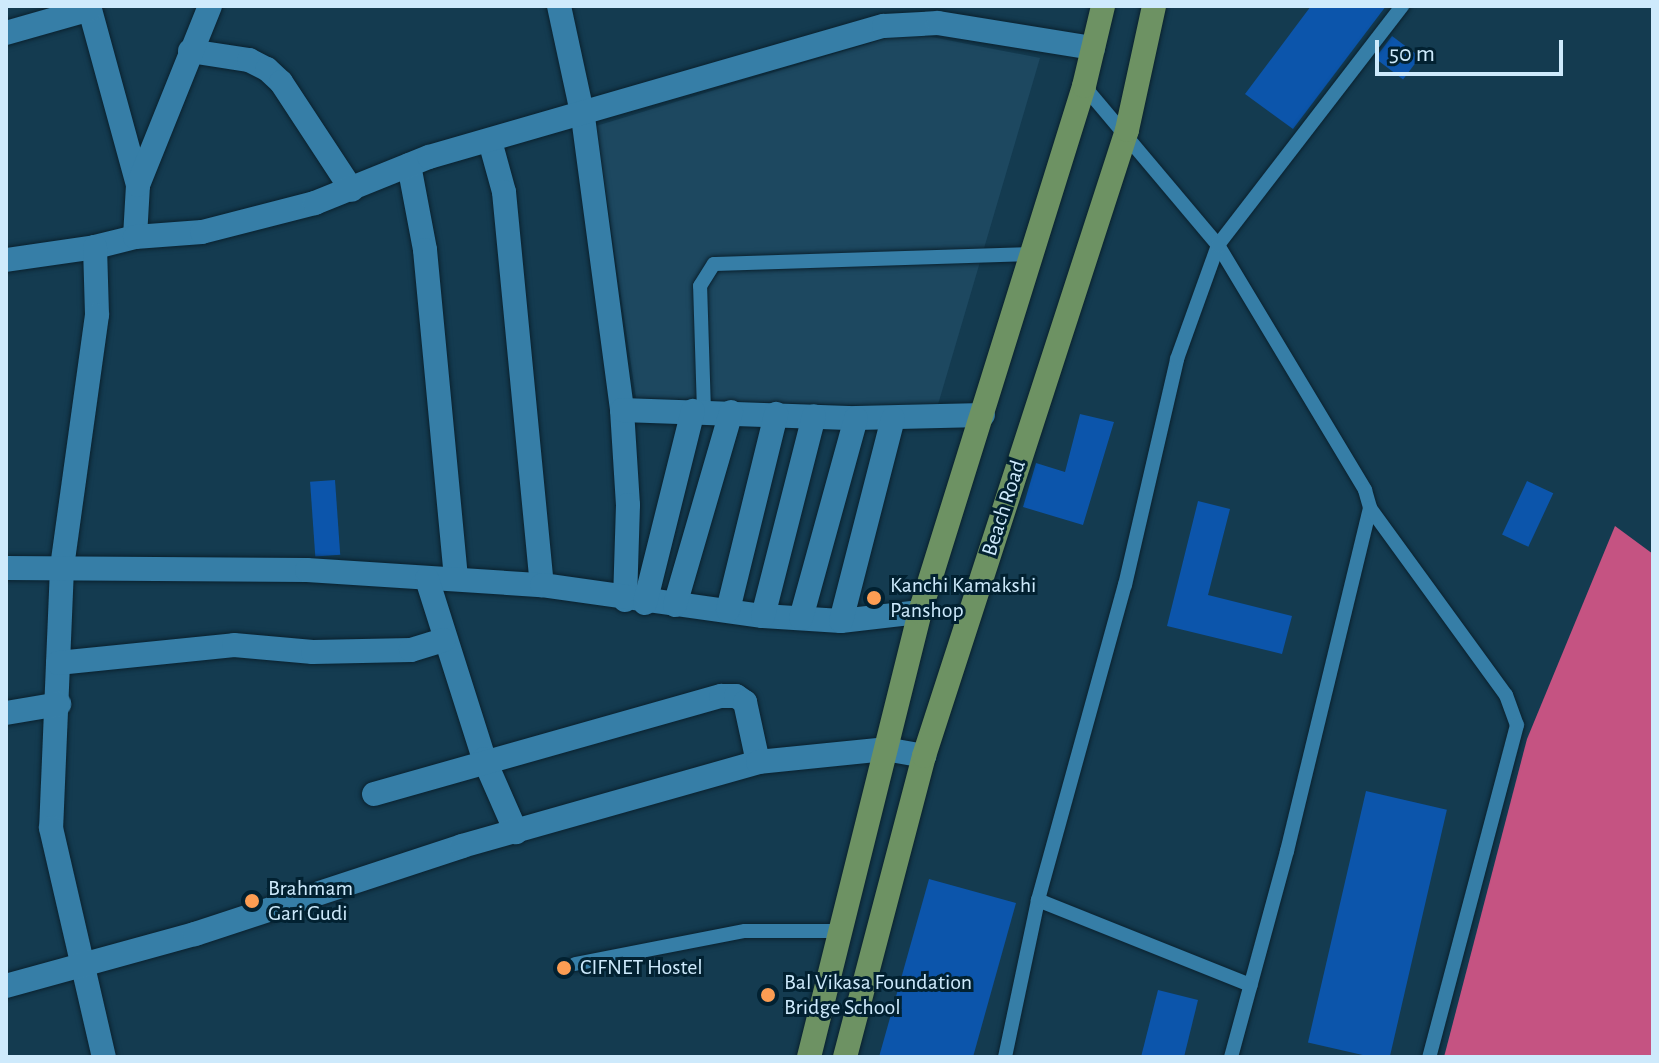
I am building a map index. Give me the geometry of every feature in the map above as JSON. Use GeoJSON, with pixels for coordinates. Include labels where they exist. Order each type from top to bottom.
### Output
{"type":"FeatureCollection","features":[{"type":"Feature","properties":{"kind":"main road"},"geometry":{"type":"LineString","coordinates":[[809,1057],[920,612],[1084,86],[1103,6]]}},
{"type":"Feature","properties":{"kind":"main road","name":"Beach Road"},"geometry":{"type":"LineString","coordinates":[[845,1057],[924,756],[1127,130],[1154,6]]}},
{"type":"Feature","properties":{"kind":"street"},"geometry":{"type":"LineString","coordinates":[[135,237],[138,185],[210,6]]}},
{"type":"Feature","properties":{"kind":"street"},"geometry":{"type":"LineString","coordinates":[[559,6],[583,117],[622,410],[635,602]]}},
{"type":"Feature","properties":{"kind":"street"},"geometry":{"type":"LineString","coordinates":[[6,33],[89,8],[138,185]]}},
{"type":"Feature","properties":{"kind":"street"},"geometry":{"type":"LineString","coordinates":[[6,260],[95,247],[135,237],[202,232],[352,190],[409,165],[912,21],[1093,48]]}},
{"type":"Feature","properties":{"kind":"street"},"geometry":{"type":"LineString","coordinates":[[190,51],[249,60],[267,69],[281,82],[352,190]]}},
{"type":"Feature","properties":{"kind":"street"},"geometry":{"type":"LineString","coordinates":[[490,141],[504,192],[542,585]]}},
{"type":"Feature","properties":{"kind":"street"},"geometry":{"type":"LineString","coordinates":[[409,165],[425,250],[456,578]]}},
{"type":"Feature","properties":{"kind":"street"},"geometry":{"type":"LineString","coordinates":[[95,247],[97,315],[62,568],[59,704],[51,756],[51,828],[104,1057]]}},
{"type":"Feature","properties":{"kind":"street"},"geometry":{"type":"LineString","coordinates":[[622,410],[893,419],[983,415]]}},
{"type":"Feature","properties":{"kind":"street"},"geometry":{"type":"LineString","coordinates":[[635,602],[698,411]]}},
{"type":"Feature","properties":{"kind":"street"},"geometry":{"type":"LineString","coordinates":[[675,605],[731,412]]}},
{"type":"Feature","properties":{"kind":"street"},"geometry":{"type":"LineString","coordinates":[[728,610],[776,414]]}},
{"type":"Feature","properties":{"kind":"street"},"geometry":{"type":"LineString","coordinates":[[763,616],[814,416]]}},
{"type":"Feature","properties":{"kind":"street"},"geometry":{"type":"LineString","coordinates":[[801,618],[856,418]]}},
{"type":"Feature","properties":{"kind":"street"},"geometry":{"type":"LineString","coordinates":[[841,621],[893,419]]}},
{"type":"Feature","properties":{"kind":"street"},"geometry":{"type":"LineString","coordinates":[[6,568],[307,570],[427,579],[456,578],[542,585],[635,602],[841,621],[920,612]]}},
{"type":"Feature","properties":{"kind":"street"},"geometry":{"type":"LineString","coordinates":[[427,579],[443,640],[484,759],[516,832]]}},
{"type":"Feature","properties":{"kind":"street"},"geometry":{"type":"LineString","coordinates":[[58,663],[234,645],[313,652],[411,650],[443,640]]}},
{"type":"Feature","properties":{"kind":"street"},"geometry":{"type":"LineString","coordinates":[[374,794],[484,759],[736,696],[749,710],[758,762]]}},
{"type":"Feature","properties":{"kind":"street"},"geometry":{"type":"LineString","coordinates":[[6,713],[59,704]]}},
{"type":"Feature","properties":{"kind":"street"},"geometry":{"type":"LineString","coordinates":[[6,986],[84,967],[516,832],[758,762],[885,749],[924,756]]}},
{"type":"Feature","properties":{"kind":"lane"},"geometry":{"type":"LineString","coordinates":[[1005,1057],[1038,900],[1125,585],[1177,359],[1218,245],[1402,6]]}},
{"type":"Feature","properties":{"kind":"lane"},"geometry":{"type":"LineString","coordinates":[[1084,86],[1127,130],[1218,245],[1365,490],[1370,508],[1506,695],[1517,725],[1429,1057]]}},
{"type":"Feature","properties":{"kind":"lane"},"geometry":{"type":"LineString","coordinates":[[698,411],[700,286],[714,264],[1033,254]]}},
{"type":"Feature","properties":{"kind":"lane"},"geometry":{"type":"LineString","coordinates":[[1231,1057],[1370,508]]}},
{"type":"Feature","properties":{"kind":"lane"},"geometry":{"type":"LineString","coordinates":[[1038,900],[1251,985]]}},
{"type":"Feature","properties":{"kind":"lane"},"geometry":{"type":"LineString","coordinates":[[575,964],[745,931],[840,931]]}},
{"type":"Feature","properties":{"kind":"shaded area"},"geometry":{"type":"Polygon","coordinates":[[[906,32],[1040,58],[937,408],[636,398],[596,126],[906,32]]]}},
{"type":"Feature","properties":{"kind":"shaded area"},"geometry":{"type":"Polygon","coordinates":[[[1615,526],[1653,554],[1653,1057],[1444,1057],[1527,739],[1615,526]]]}},
{"type":"Feature","properties":{"kind":"building"},"geometry":{"type":"Polygon","coordinates":[[[1311,6],[1386,6],[1293,129],[1245,94],[1311,6]]]}},
{"type":"Feature","properties":{"kind":"building"},"geometry":{"type":"Polygon","coordinates":[[[1392,36],[1420,57],[1403,79],[1375,58],[1392,36]]]}},
{"type":"Feature","properties":{"kind":"building"},"geometry":{"type":"Polygon","coordinates":[[[1080,414],[1114,422],[1083,525],[1023,507],[1036,463],[1065,472],[1080,414]]]}},
{"type":"Feature","properties":{"kind":"building"},"geometry":{"type":"Polygon","coordinates":[[[335,480],[340,555],[315,557],[310,482],[335,480]]]}},
{"type":"Feature","properties":{"kind":"building"},"geometry":{"type":"Polygon","coordinates":[[[1527,481],[1553,493],[1528,547],[1502,534],[1527,481]]]}},
{"type":"Feature","properties":{"kind":"building"},"geometry":{"type":"Polygon","coordinates":[[[1198,501],[1230,509],[1208,595],[1292,616],[1282,654],[1167,626],[1198,501]]]}},
{"type":"Feature","properties":{"kind":"building"},"geometry":{"type":"Polygon","coordinates":[[[1366,791],[1447,810],[1390,1057],[1371,1057],[1308,1042],[1366,791]]]}},
{"type":"Feature","properties":{"kind":"building"},"geometry":{"type":"Polygon","coordinates":[[[929,879],[1016,903],[973,1057],[879,1057],[929,879]]]}},
{"type":"Feature","properties":{"kind":"building"},"geometry":{"type":"Polygon","coordinates":[[[1158,990],[1198,1000],[1184,1057],[1141,1057],[1158,990]]]}},
{"type":"Feature","properties":{"kind":"place","name":"Kanchi Kamakshi Panshop"},"geometry":{"type":"Point","coordinates":[874,598]}},
{"type":"Feature","properties":{"kind":"place","name":"Brahmam Gari Gudi"},"geometry":{"type":"Point","coordinates":[252,901]}},
{"type":"Feature","properties":{"kind":"place","name":"CIFNET Hostel"},"geometry":{"type":"Point","coordinates":[564,968]}},
{"type":"Feature","properties":{"kind":"place","name":"Bal Vikasa Foundation Bridge School"},"geometry":{"type":"Point","coordinates":[768,995]}}]}
